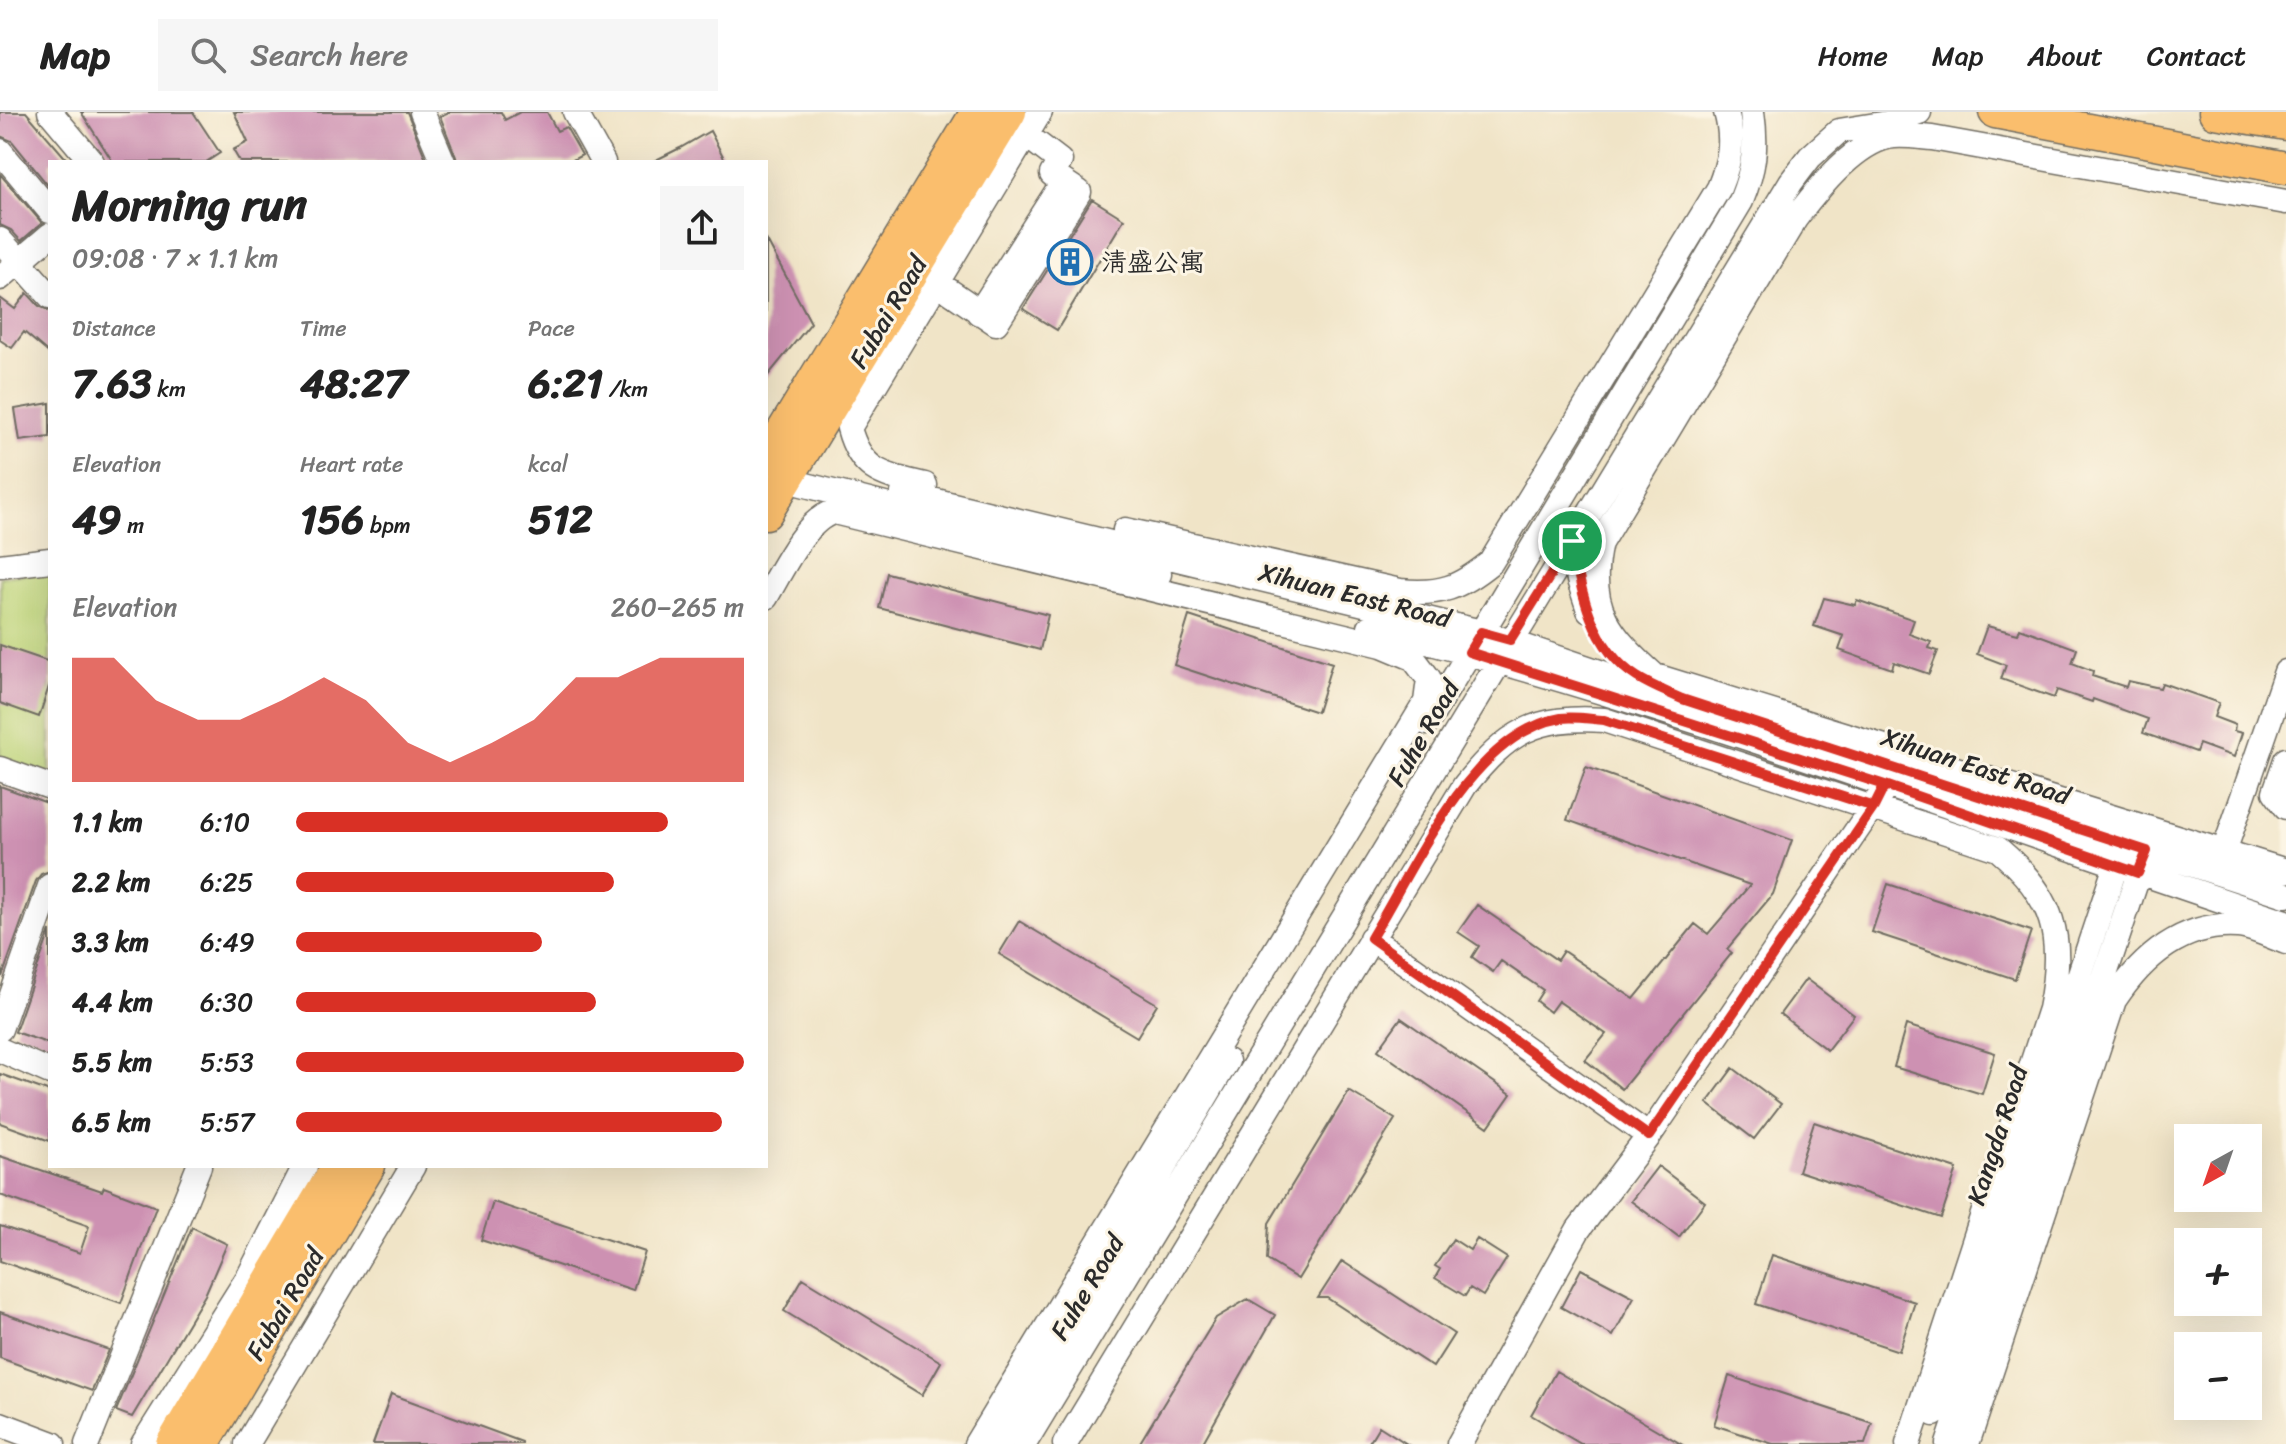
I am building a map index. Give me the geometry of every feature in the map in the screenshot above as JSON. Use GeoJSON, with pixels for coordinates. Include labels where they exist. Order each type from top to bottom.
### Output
{"type":"FeatureCollection","features":[{"type":"Feature","properties":{"kind":"main road","name":"Fubai Road"},"geometry":{"type":"LineString","coordinates":[[768,504],[776,467],[977,112]]}},
{"type":"Feature","properties":{"kind":"main road"},"geometry":{"type":"LineString","coordinates":[[1995,112],[2286,168]]}},
{"type":"Feature","properties":{"kind":"main road"},"geometry":{"type":"LineString","coordinates":[[2215,112],[2286,124]]}},
{"type":"Feature","properties":{"kind":"main road","name":"Fubai Road"},"geometry":{"type":"LineString","coordinates":[[776,467],[1018,124]]}},
{"type":"Feature","properties":{"kind":"main road","name":"Fubai Road"},"geometry":{"type":"LineString","coordinates":[[203,1444],[209,1404],[337,1168]]}},
{"type":"Feature","properties":{"kind":"main road","name":"Fubai Road"},"geometry":{"type":"LineString","coordinates":[[172,1444],[209,1404],[368,1168]]}},
{"type":"Feature","properties":{"kind":"main road"},"geometry":{"type":"LineString","coordinates":[[154,1444],[209,1404]]}},
{"type":"Feature","properties":{"kind":"main road"},"geometry":{"type":"LineString","coordinates":[[209,1404],[213,1444]]}},
{"type":"Feature","properties":{"kind":"street"},"geometry":{"type":"LineString","coordinates":[[50,112],[90,160]]}},
{"type":"Feature","properties":{"kind":"street"},"geometry":{"type":"LineString","coordinates":[[422,112],[442,160]]}},
{"type":"Feature","properties":{"kind":"street"},"geometry":{"type":"LineString","coordinates":[[575,112],[602,160]]}},
{"type":"Feature","properties":{"kind":"street"},"geometry":{"type":"LineString","coordinates":[[768,431],[963,112]]}},
{"type":"Feature","properties":{"kind":"street"},"geometry":{"type":"LineString","coordinates":[[1040,112],[1018,124],[936,282],[849,428],[854,449],[867,466],[889,477],[1400,591],[1429,594],[1463,584],[1491,562],[1719,188],[1730,160],[1732,133],[1726,112]]}},
{"type":"Feature","properties":{"kind":"street","name":"Fuhe Road"},"geometry":{"type":"LineString","coordinates":[[1000,1444],[1475,642],[1741,201],[1755,158],[1752,112]]}},
{"type":"Feature","properties":{"kind":"street","name":"Fuhe Road"},"geometry":{"type":"LineString","coordinates":[[1024,1444],[1791,182],[1810,157],[1839,131],[1888,123],[1919,112]]}},
{"type":"Feature","properties":{"kind":"street"},"geometry":{"type":"LineString","coordinates":[[936,282],[996,323],[1079,192],[1052,174],[1060,161],[1018,124]]}},
{"type":"Feature","properties":{"kind":"street"},"geometry":{"type":"LineString","coordinates":[[2286,202],[1960,142],[1892,136],[1850,157],[1821,185],[1795,219],[1600,543],[1596,559],[1598,597],[1604,622],[1623,647],[1655,676],[2221,861],[2286,871]]}},
{"type":"Feature","properties":{"kind":"street"},"geometry":{"type":"LineString","coordinates":[[0,151],[48,209]]}},
{"type":"Feature","properties":{"kind":"street"},"geometry":{"type":"LineString","coordinates":[[9,270],[48,237]]}},
{"type":"Feature","properties":{"kind":"street"},"geometry":{"type":"LineString","coordinates":[[0,240],[9,270],[48,295]]}},
{"type":"Feature","properties":{"kind":"street","name":"Xihuan East Road"},"geometry":{"type":"LineString","coordinates":[[776,467],[1475,642],[1682,699],[2131,858],[2275,919]]}},
{"type":"Feature","properties":{"kind":"street"},"geometry":{"type":"LineString","coordinates":[[768,594],[811,525],[821,514],[834,512],[1382,645],[1413,658],[1429,679],[1426,702],[976,1444]]}},
{"type":"Feature","properties":{"kind":"street"},"geometry":{"type":"LineString","coordinates":[[1572,541],[1579,580],[1605,649],[1635,677],[1682,699]]}},
{"type":"Feature","properties":{"kind":"street"},"geometry":{"type":"LineString","coordinates":[[0,566],[48,560]]}},
{"type":"Feature","properties":{"kind":"street","name":"Xihuan East Road"},"geometry":{"type":"LineString","coordinates":[[1504,650],[1641,707],[1970,815],[2131,858],[2221,861],[2286,895]]}},
{"type":"Feature","properties":{"kind":"street"},"geometry":{"type":"LineString","coordinates":[[2221,861],[2286,672]]}},
{"type":"Feature","properties":{"kind":"street"},"geometry":{"type":"LineString","coordinates":[[1425,785],[1492,738],[1539,715],[1573,705],[1641,707]]}},
{"type":"Feature","properties":{"kind":"street"},"geometry":{"type":"LineString","coordinates":[[1065,1444],[1458,796],[1487,757],[1511,737],[1553,720],[1604,720],[1998,849],[2037,888],[2057,934],[2058,970],[2050,1009],[1908,1444]]}},
{"type":"Feature","properties":{"kind":"street"},"geometry":{"type":"LineString","coordinates":[[2286,760],[2275,792],[2286,807]]}},
{"type":"Feature","properties":{"kind":"street"},"geometry":{"type":"LineString","coordinates":[[0,769],[48,786]]}},
{"type":"Feature","properties":{"kind":"street"},"geometry":{"type":"LineString","coordinates":[[1459,1444],[1578,1230],[1649,1136],[1874,807],[1885,785]]}},
{"type":"Feature","properties":{"kind":"street"},"geometry":{"type":"LineString","coordinates":[[1970,815],[2007,839],[2045,880],[2067,915],[2088,987],[2133,950],[2188,921],[2230,913],[2275,919]]}},
{"type":"Feature","properties":{"kind":"street","name":"Kangda Road"},"geometry":{"type":"LineString","coordinates":[[1925,1444],[2131,858]]}},
{"type":"Feature","properties":{"kind":"street"},"geometry":{"type":"LineString","coordinates":[[0,1029],[48,892]]}},
{"type":"Feature","properties":{"kind":"street"},"geometry":{"type":"LineString","coordinates":[[1967,1444],[2114,1000],[2132,973],[2153,953],[2195,931],[2239,926],[2286,942]]}},
{"type":"Feature","properties":{"kind":"street"},"geometry":{"type":"LineString","coordinates":[[1371,938],[1649,1136]]}},
{"type":"Feature","properties":{"kind":"street","name":"Kangda Road"},"geometry":{"type":"LineString","coordinates":[[1948,1444],[2088,987]]}},
{"type":"Feature","properties":{"kind":"street"},"geometry":{"type":"LineString","coordinates":[[0,1050],[48,1071]]}},
{"type":"Feature","properties":{"kind":"street"},"geometry":{"type":"LineString","coordinates":[[87,1444],[198,1168]]}},
{"type":"Feature","properties":{"kind":"street"},"geometry":{"type":"LineString","coordinates":[[143,1444],[249,1276],[302,1168]]}},
{"type":"Feature","properties":{"kind":"street"},"geometry":{"type":"LineString","coordinates":[[247,1444],[412,1168]]}},
{"type":"Feature","properties":{"kind":"street"},"geometry":{"type":"LineString","coordinates":[[0,1424],[53,1444]]}},
{"type":"Feature","properties":{"kind":"green space"},"geometry":{"type":"Polygon","coordinates":[[[48,571],[48,778],[0,760],[0,577],[48,571]]]}},
{"type":"Feature","properties":{"kind":"building"},"geometry":{"type":"Polygon","coordinates":[[[0,112],[26,112],[67,160],[48,160],[48,186],[12,141],[0,136],[0,112]]]}},
{"type":"Feature","properties":{"kind":"building"},"geometry":{"type":"Polygon","coordinates":[[[81,112],[193,112],[220,153],[209,160],[112,160],[81,112]]]}},
{"type":"Feature","properties":{"kind":"building"},"geometry":{"type":"Polygon","coordinates":[[[234,112],[407,112],[426,160],[239,160],[233,150],[248,142],[234,112]]]}},
{"type":"Feature","properties":{"kind":"building"},"geometry":{"type":"Polygon","coordinates":[[[449,112],[501,112],[505,120],[520,112],[547,112],[557,131],[566,127],[582,155],[573,160],[457,160],[440,116],[449,112]]]}},
{"type":"Feature","properties":{"kind":"building"},"geometry":{"type":"Polygon","coordinates":[[[710,131],[725,160],[656,160],[710,131]]]}},
{"type":"Feature","properties":{"kind":"building"},"geometry":{"type":"Polygon","coordinates":[[[0,174],[42,223],[21,241],[11,230],[0,225],[0,174]]]}},
{"type":"Feature","properties":{"kind":"building","name":"清盛公寓"},"geometry":{"type":"Polygon","coordinates":[[[1092,199],[1124,219],[1057,330],[1023,309],[1092,199]]]}},
{"type":"Feature","properties":{"kind":"building"},"geometry":{"type":"Polygon","coordinates":[[[768,243],[811,323],[768,376],[768,243]]]}},
{"type":"Feature","properties":{"kind":"building"},"geometry":{"type":"Polygon","coordinates":[[[27,293],[39,306],[48,310],[48,352],[24,332],[12,348],[0,340],[0,298],[15,309],[27,293]]]}},
{"type":"Feature","properties":{"kind":"building"},"geometry":{"type":"Polygon","coordinates":[[[48,403],[48,437],[20,441],[15,409],[48,403]]]}},
{"type":"Feature","properties":{"kind":"building"},"geometry":{"type":"Polygon","coordinates":[[[887,573],[1048,615],[1040,650],[879,608],[887,573]]]}},
{"type":"Feature","properties":{"kind":"building"},"geometry":{"type":"Polygon","coordinates":[[[1824,598],[1855,605],[1857,600],[1914,620],[1909,634],[1931,642],[1929,648],[1938,651],[1929,674],[1894,662],[1892,669],[1839,650],[1844,636],[1814,626],[1824,598]]]}},
{"type":"Feature","properties":{"kind":"building"},"geometry":{"type":"Polygon","coordinates":[[[1189,616],[1332,663],[1317,712],[1174,665],[1189,616]]]}},
{"type":"Feature","properties":{"kind":"building"},"geometry":{"type":"Polygon","coordinates":[[[1987,626],[2018,634],[2020,628],[2077,649],[2072,663],[2093,671],[2092,676],[2126,687],[2128,681],[2160,688],[2162,683],[2219,703],[2214,717],[2235,725],[2234,731],[2242,733],[2234,757],[2199,744],[2196,752],[2143,733],[2148,719],[2093,699],[2092,702],[2057,690],[2054,698],[2001,679],[2006,665],[1977,654],[1987,626]]]}},
{"type":"Feature","properties":{"kind":"building"},"geometry":{"type":"Polygon","coordinates":[[[0,645],[48,661],[48,689],[39,717],[0,703],[0,645]]]}},
{"type":"Feature","properties":{"kind":"building"},"geometry":{"type":"Polygon","coordinates":[[[1586,767],[1792,840],[1773,894],[1727,949],[1732,953],[1622,1089],[1585,1060],[1606,1034],[1558,1001],[1550,1012],[1536,1001],[1543,990],[1501,961],[1493,972],[1472,957],[1479,946],[1458,932],[1477,905],[1557,960],[1563,951],[1634,999],[1695,924],[1708,934],[1750,885],[1567,820],[1586,767]]]}},
{"type":"Feature","properties":{"kind":"building"},"geometry":{"type":"Polygon","coordinates":[[[0,786],[48,803],[48,872],[41,874],[36,881],[2,977],[0,786]]]}},
{"type":"Feature","properties":{"kind":"building"},"geometry":{"type":"Polygon","coordinates":[[[1888,884],[2031,931],[2015,979],[1872,932],[1888,884]]]}},
{"type":"Feature","properties":{"kind":"building"},"geometry":{"type":"Polygon","coordinates":[[[1019,921],[1157,1004],[1137,1037],[999,954],[1019,921]]]}},
{"type":"Feature","properties":{"kind":"building"},"geometry":{"type":"Polygon","coordinates":[[[48,937],[48,1043],[15,1032],[48,937]]]}},
{"type":"Feature","properties":{"kind":"building"},"geometry":{"type":"Polygon","coordinates":[[[1806,979],[1854,1015],[1827,1050],[1780,1014],[1806,979]]]}},
{"type":"Feature","properties":{"kind":"building"},"geometry":{"type":"Polygon","coordinates":[[[1401,1018],[1511,1094],[1488,1127],[1378,1050],[1401,1018]]]}},
{"type":"Feature","properties":{"kind":"building"},"geometry":{"type":"Polygon","coordinates":[[[1906,1025],[1995,1053],[1982,1094],[1894,1067],[1906,1025]]]}},
{"type":"Feature","properties":{"kind":"building"},"geometry":{"type":"Polygon","coordinates":[[[1733,1068],[1781,1104],[1754,1139],[1707,1103],[1733,1068]]]}},
{"type":"Feature","properties":{"kind":"building"},"geometry":{"type":"Polygon","coordinates":[[[0,1074],[48,1091],[48,1140],[0,1123],[0,1074]]]}},
{"type":"Feature","properties":{"kind":"building"},"geometry":{"type":"Polygon","coordinates":[[[1349,1091],[1395,1119],[1298,1279],[1267,1260],[1269,1223],[1349,1091]]]}},
{"type":"Feature","properties":{"kind":"building"},"geometry":{"type":"Polygon","coordinates":[[[1814,1122],[1957,1169],[1941,1218],[1798,1171],[1814,1122]]]}},
{"type":"Feature","properties":{"kind":"building"},"geometry":{"type":"Polygon","coordinates":[[[0,1156],[102,1191],[104,1187],[156,1207],[121,1303],[0,1261],[0,1226],[80,1253],[89,1226],[0,1195],[0,1156]]]}},
{"type":"Feature","properties":{"kind":"building"},"geometry":{"type":"Polygon","coordinates":[[[1658,1166],[1705,1202],[1679,1237],[1631,1201],[1658,1166]]]}},
{"type":"Feature","properties":{"kind":"building"},"geometry":{"type":"Polygon","coordinates":[[[493,1202],[645,1252],[633,1290],[481,1240],[493,1202]]]}},
{"type":"Feature","properties":{"kind":"building"},"geometry":{"type":"Polygon","coordinates":[[[192,1227],[227,1244],[205,1295],[132,1417],[116,1411],[192,1227]]]}},
{"type":"Feature","properties":{"kind":"building"},"geometry":{"type":"Polygon","coordinates":[[[1453,1239],[1470,1250],[1477,1239],[1507,1258],[1483,1296],[1470,1288],[1465,1296],[1435,1278],[1440,1269],[1435,1266],[1453,1239]]]}},
{"type":"Feature","properties":{"kind":"building"},"geometry":{"type":"Polygon","coordinates":[[[1772,1255],[1915,1302],[1899,1351],[1756,1304],[1772,1255]]]}},
{"type":"Feature","properties":{"kind":"building"},"geometry":{"type":"Polygon","coordinates":[[[1342,1261],[1454,1334],[1433,1367],[1327,1298],[1318,1298],[1342,1261]]]}},
{"type":"Feature","properties":{"kind":"building"},"geometry":{"type":"Polygon","coordinates":[[[1581,1269],[1634,1297],[1613,1336],[1561,1307],[1581,1269]]]}},
{"type":"Feature","properties":{"kind":"building"},"geometry":{"type":"Polygon","coordinates":[[[803,1278],[941,1362],[922,1395],[784,1311],[803,1278]]]}},
{"type":"Feature","properties":{"kind":"building"},"geometry":{"type":"Polygon","coordinates":[[[1248,1299],[1275,1315],[1202,1444],[1139,1444],[1216,1318],[1248,1299]]]}},
{"type":"Feature","properties":{"kind":"building"},"geometry":{"type":"Polygon","coordinates":[[[0,1312],[109,1350],[92,1391],[0,1358],[0,1312]]]}},
{"type":"Feature","properties":{"kind":"building"},"geometry":{"type":"Polygon","coordinates":[[[1556,1371],[1681,1444],[1581,1444],[1531,1415],[1556,1371]]]}},
{"type":"Feature","properties":{"kind":"building"},"geometry":{"type":"Polygon","coordinates":[[[1729,1376],[1872,1423],[1865,1444],[1773,1444],[1714,1425],[1729,1376]]]}},
{"type":"Feature","properties":{"kind":"building"},"geometry":{"type":"Polygon","coordinates":[[[391,1394],[522,1442],[522,1444],[373,1444],[391,1394]]]}},
{"type":"Feature","properties":{"kind":"building"},"geometry":{"type":"Polygon","coordinates":[[[1379,1426],[1407,1444],[1368,1444],[1379,1426]]]}},
{"type":"Feature","properties":{"kind":"place","name":"清盛公寓"},"geometry":{"type":"Point","coordinates":[1070,262]}},
{"type":"Feature","properties":{"kind":"route"},"geometry":{"type":"LineString","coordinates":[[1572,541],[1510,640],[1481,632],[1469,652],[1885,785],[1874,807],[1649,1136],[1371,938],[1465,785],[1487,757],[1511,737],[1563,717],[1604,720],[1874,807],[1885,785],[2138,873],[2147,851],[1682,699],[1635,677],[1605,649],[1579,580],[1572,541]]}}]}
